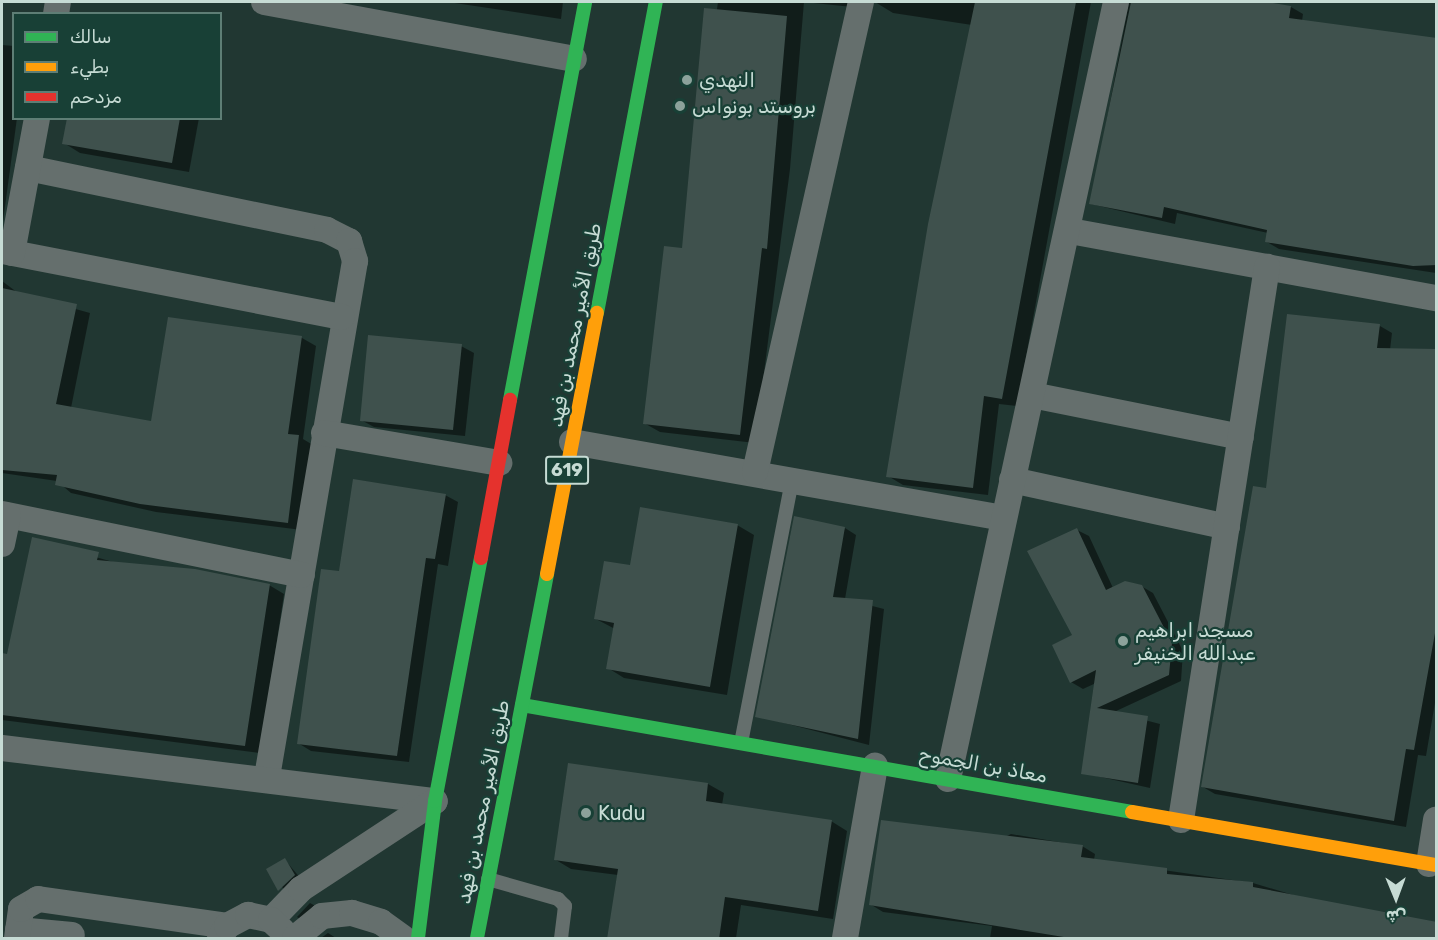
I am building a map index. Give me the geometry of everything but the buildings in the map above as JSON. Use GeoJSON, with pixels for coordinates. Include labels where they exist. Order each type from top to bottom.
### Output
{"type":"FeatureCollection","features":[{"type":"Feature","properties":{"kind":"main road","name":"طريق الأمير محمد بن فهد"},"geometry":{"type":"LineString","coordinates":[[418,939],[435,801],[585,2]]}},
{"type":"Feature","properties":{"kind":"main road","name":"طريق الأمير محمد بن فهد"},"geometry":{"type":"LineString","coordinates":[[477,939],[656,2]]}},
{"type":"Feature","properties":{"kind":"main road","name":"معاذ بن الجموح"},"geometry":{"type":"LineString","coordinates":[[522,705],[1433,865]]}},
{"type":"Feature","properties":{"kind":"street"},"geometry":{"type":"LineString","coordinates":[[264,2],[322,7],[574,59]]}},
{"type":"Feature","properties":{"kind":"street"},"geometry":{"type":"LineString","coordinates":[[755,472],[861,2]]}},
{"type":"Feature","properties":{"kind":"street"},"geometry":{"type":"LineString","coordinates":[[948,779],[1003,518],[1070,231],[1116,2]]}},
{"type":"Feature","properties":{"kind":"street"},"geometry":{"type":"LineString","coordinates":[[37,120],[28,168],[7,252],[342,317]]}},
{"type":"Feature","properties":{"kind":"street"},"geometry":{"type":"LineString","coordinates":[[28,168],[327,230],[349,241],[355,261],[342,317],[302,575],[267,777]]}},
{"type":"Feature","properties":{"kind":"street"},"geometry":{"type":"LineString","coordinates":[[1070,231],[1437,298]]}},
{"type":"Feature","properties":{"kind":"street"},"geometry":{"type":"LineString","coordinates":[[1181,820],[1267,267]]}},
{"type":"Feature","properties":{"kind":"street"},"geometry":{"type":"LineString","coordinates":[[1032,395],[1241,437]]}},
{"type":"Feature","properties":{"kind":"street"},"geometry":{"type":"LineString","coordinates":[[324,433],[499,463]]}},
{"type":"Feature","properties":{"kind":"street"},"geometry":{"type":"LineString","coordinates":[[572,442],[755,472],[1003,518]]}},
{"type":"Feature","properties":{"kind":"street"},"geometry":{"type":"LineString","coordinates":[[1012,480],[1227,527]]}},
{"type":"Feature","properties":{"kind":"street"},"geometry":{"type":"LineString","coordinates":[[2,544],[5,515],[302,575]]}},
{"type":"Feature","properties":{"kind":"street"},"geometry":{"type":"LineString","coordinates":[[2,748],[267,777],[435,801]]}},
{"type":"Feature","properties":{"kind":"street"},"geometry":{"type":"LineString","coordinates":[[845,939],[875,766]]}},
{"type":"Feature","properties":{"kind":"street"},"geometry":{"type":"LineString","coordinates":[[78,938],[18,934],[21,909],[38,899],[223,932],[248,915],[279,929],[301,889],[435,801]]}},
{"type":"Feature","properties":{"kind":"street"},"geometry":{"type":"LineString","coordinates":[[1433,865],[1437,820]]}},
{"type":"Feature","properties":{"kind":"street"},"geometry":{"type":"LineString","coordinates":[[295,939],[322,916],[352,913],[381,922],[403,939]]}},
{"type":"Feature","properties":{"kind":"lane"},"geometry":{"type":"LineString","coordinates":[[741,743],[792,480]]}},
{"type":"Feature","properties":{"kind":"lane"},"geometry":{"type":"LineString","coordinates":[[488,879],[558,899],[565,906],[561,939]]}},
{"type":"Feature","properties":{"kind":"traffic: fast"},"geometry":{"type":"LineString","coordinates":[[510,400],[585,2]]}},
{"type":"Feature","properties":{"kind":"traffic: fast"},"geometry":{"type":"LineString","coordinates":[[597,313],[656,2]]}},
{"type":"Feature","properties":{"kind":"traffic: fast"},"geometry":{"type":"LineString","coordinates":[[418,938],[435,801],[481,558]]}},
{"type":"Feature","properties":{"kind":"traffic: fast"},"geometry":{"type":"LineString","coordinates":[[477,938],[547,574]]}},
{"type":"Feature","properties":{"kind":"traffic: fast"},"geometry":{"type":"LineString","coordinates":[[522,705],[1132,812]]}},
{"type":"Feature","properties":{"kind":"traffic: slow"},"geometry":{"type":"LineString","coordinates":[[547,574],[597,313]]}},
{"type":"Feature","properties":{"kind":"traffic: slow"},"geometry":{"type":"LineString","coordinates":[[1132,812],[1436,865]]}},
{"type":"Feature","properties":{"kind":"traffic: jam"},"geometry":{"type":"LineString","coordinates":[[481,558],[510,400]]}},
{"type":"Feature","properties":{"kind":"place","name":"النهدي"},"geometry":{"type":"Point","coordinates":[687,80]}},
{"type":"Feature","properties":{"kind":"place","name":"بروستد بونواس"},"geometry":{"type":"Point","coordinates":[680,106]}},
{"type":"Feature","properties":{"kind":"place","name":"مسجد ابراهيم عبدالله الخنيفر"},"geometry":{"type":"Point","coordinates":[1123,641]}},
{"type":"Feature","properties":{"kind":"place","name":"Kudu"},"geometry":{"type":"Point","coordinates":[586,813]}}]}
